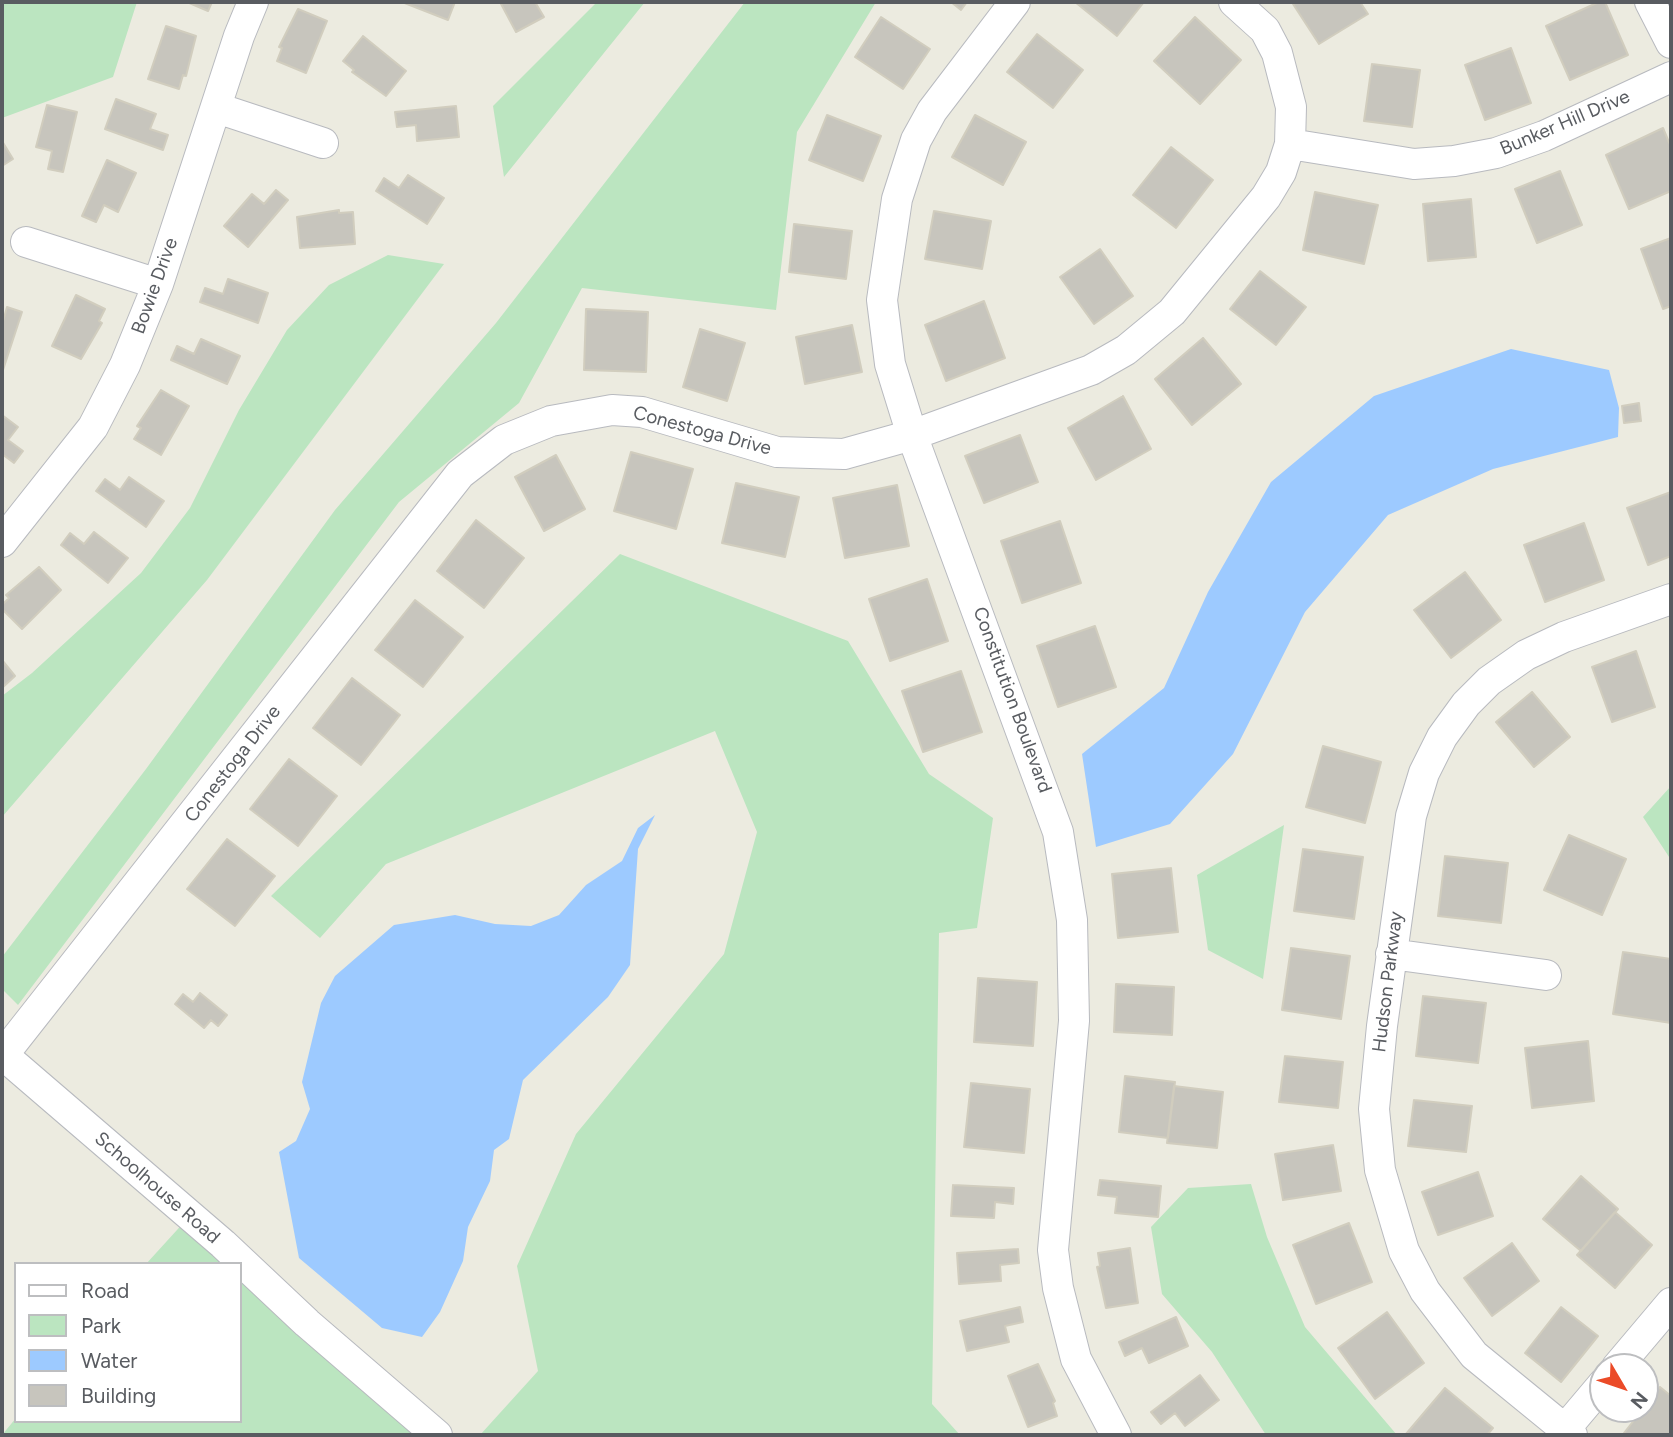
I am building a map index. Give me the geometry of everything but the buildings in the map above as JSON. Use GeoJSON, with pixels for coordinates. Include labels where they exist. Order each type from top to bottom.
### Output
{"type":"FeatureCollection","features":[{"type":"Feature","properties":{"kind":"street","name":"Bowie Drive"},"geometry":{"type":"LineString","coordinates":[[2,542],[93,427],[125,365],[158,284],[254,2]]}},
{"type":"Feature","properties":{"kind":"street","name":"Constitution Boulevard"},"geometry":{"type":"LineString","coordinates":[[1015,2],[932,111],[916,140],[901,181],[889,237],[882,300],[890,364],[912,435],[1058,832],[1072,920],[1074,1021],[1053,1250],[1058,1288],[1076,1359],[1116,1435]]}},
{"type":"Feature","properties":{"kind":"street","name":"Conestoga Drive"},"geometry":{"type":"LineString","coordinates":[[2,1055],[460,474],[489,450],[505,440],[551,421],[612,410],[642,412],[777,452],[844,454],[912,435],[1091,370],[1126,350],[1172,312],[1241,230],[1281,172],[1290,144],[1291,107],[1277,53],[1265,30],[1234,2]]}},
{"type":"Feature","properties":{"kind":"street"},"geometry":{"type":"LineString","coordinates":[[1650,2],[1671,43]]}},
{"type":"Feature","properties":{"kind":"street","name":"Bunker Hill Drive"},"geometry":{"type":"LineString","coordinates":[[1290,144],[1414,164],[1454,161],[1496,153],[1544,136],[1671,77]]}},
{"type":"Feature","properties":{"kind":"street"},"geometry":{"type":"LineString","coordinates":[[217,108],[323,143]]}},
{"type":"Feature","properties":{"kind":"street"},"geometry":{"type":"LineString","coordinates":[[26,242],[158,284]]}},
{"type":"Feature","properties":{"kind":"street","name":"Hudson Parkway"},"geometry":{"type":"LineString","coordinates":[[1568,1432],[1474,1355],[1425,1292],[1404,1251],[1380,1170],[1374,1110],[1391,954],[1411,816],[1424,773],[1436,749],[1466,704],[1489,681],[1526,655],[1564,637],[1671,599]]}},
{"type":"Feature","properties":{"kind":"street"},"geometry":{"type":"LineString","coordinates":[[1391,954],[1546,975]]}},
{"type":"Feature","properties":{"kind":"street","name":"Schoolhouse Road"},"geometry":{"type":"LineString","coordinates":[[2,1055],[223,1244],[307,1323],[437,1435]]}},
{"type":"Feature","properties":{"kind":"street"},"geometry":{"type":"LineString","coordinates":[[1629,1353],[1671,1303]]}},
{"type":"Feature","properties":{"kind":"street"},"geometry":{"type":"LineString","coordinates":[[1568,1432],[1589,1403]]}},
{"type":"Feature","properties":{"kind":"green space"},"geometry":{"type":"Polygon","coordinates":[[[2,2],[137,2],[113,77],[2,118],[2,2]]]}},
{"type":"Feature","properties":{"kind":"green space"},"geometry":{"type":"Polygon","coordinates":[[[597,2],[645,2],[504,177],[493,106],[597,2]]]}},
{"type":"Feature","properties":{"kind":"green space"},"geometry":{"type":"Polygon","coordinates":[[[745,2],[876,2],[797,132],[776,310],[582,288],[519,403],[399,502],[18,1005],[2,989],[2,957],[146,769],[335,510],[496,323],[745,2]]]}},
{"type":"Feature","properties":{"kind":"green space"},"geometry":{"type":"Polygon","coordinates":[[[388,255],[444,264],[207,580],[2,817],[2,696],[32,673],[141,573],[190,508],[239,410],[287,330],[329,285],[388,255]]]}},
{"type":"Feature","properties":{"kind":"green space"},"geometry":{"type":"Polygon","coordinates":[[[620,554],[848,641],[929,774],[993,818],[977,928],[939,933],[932,1404],[960,1435],[480,1435],[538,1371],[517,1266],[576,1134],[724,954],[757,832],[715,731],[386,864],[320,938],[271,896],[620,554]]]}},
{"type":"Feature","properties":{"kind":"green space"},"geometry":{"type":"Polygon","coordinates":[[[1671,786],[1671,860],[1643,817],[1671,786]]]}},
{"type":"Feature","properties":{"kind":"green space"},"geometry":{"type":"Polygon","coordinates":[[[1284,825],[1263,979],[1208,950],[1197,875],[1284,825]]]}},
{"type":"Feature","properties":{"kind":"green space"},"geometry":{"type":"Polygon","coordinates":[[[1251,1184],[1267,1237],[1305,1327],[1397,1435],[1266,1435],[1212,1352],[1162,1294],[1151,1227],[1188,1188],[1251,1184]]]}},
{"type":"Feature","properties":{"kind":"green space"},"geometry":{"type":"Polygon","coordinates":[[[187,1219],[238,1262],[148,1262],[187,1219]]]}},
{"type":"Feature","properties":{"kind":"green space"},"geometry":{"type":"Polygon","coordinates":[[[242,1265],[444,1435],[2,1435],[14,1420],[14,1423],[242,1423],[242,1265]]]}},
{"type":"Feature","properties":{"kind":"water"},"geometry":{"type":"Polygon","coordinates":[[[1511,349],[1609,370],[1619,408],[1618,437],[1493,469],[1388,515],[1305,612],[1233,754],[1170,824],[1096,847],[1082,754],[1164,688],[1208,592],[1271,482],[1374,396],[1511,349]]]}},
{"type":"Feature","properties":{"kind":"water"},"geometry":{"type":"Polygon","coordinates":[[[655,815],[638,849],[630,965],[608,997],[523,1080],[509,1139],[494,1150],[490,1181],[468,1227],[463,1261],[440,1312],[422,1337],[382,1328],[299,1258],[279,1152],[296,1141],[310,1109],[302,1082],[321,1003],[335,976],[394,925],[455,915],[495,924],[531,926],[559,915],[586,885],[622,861],[638,828],[655,815]]]}}]}
